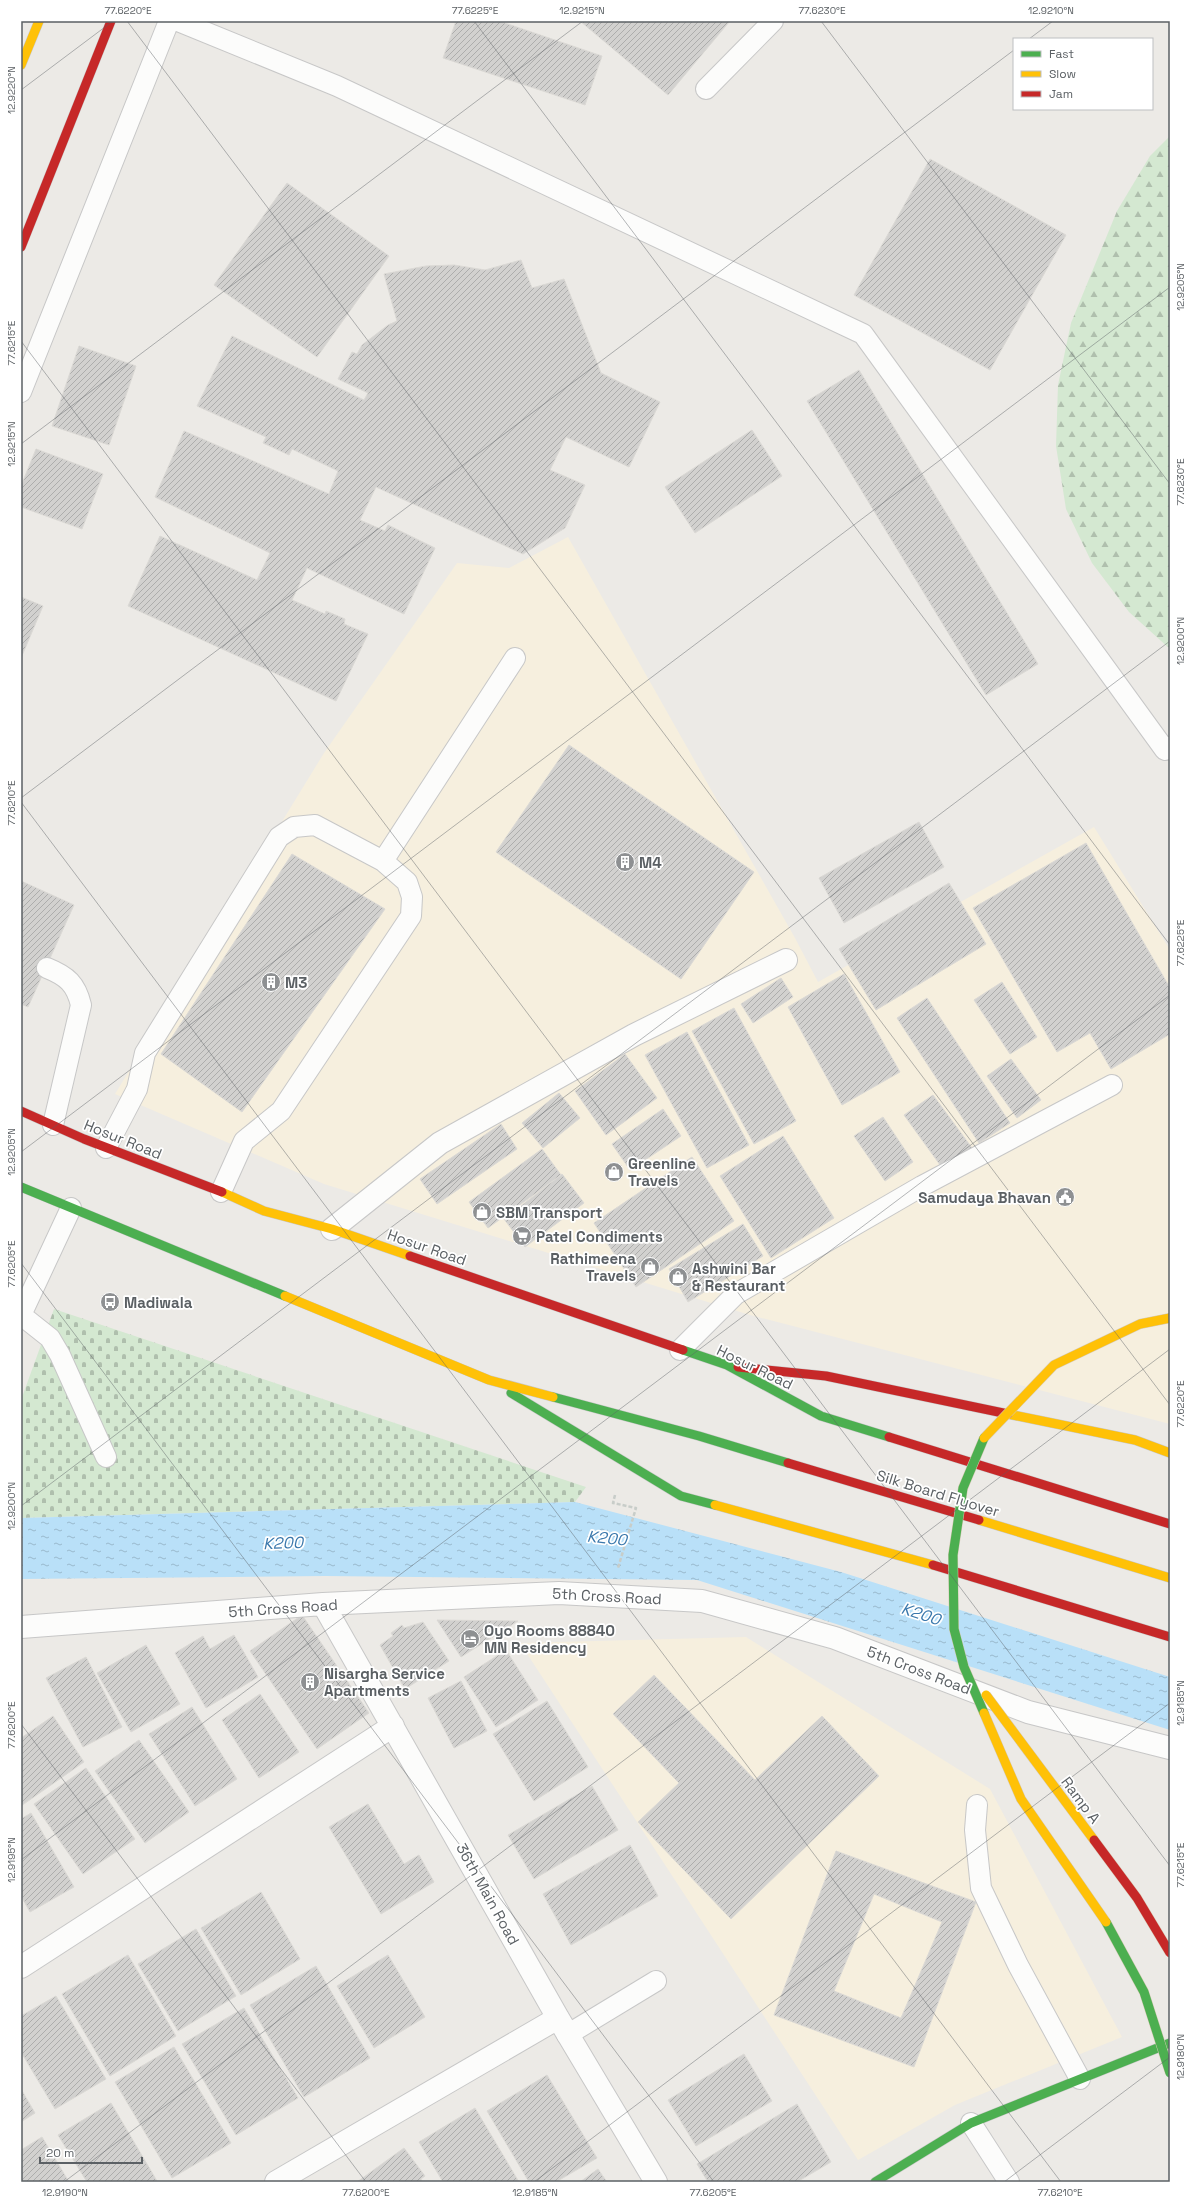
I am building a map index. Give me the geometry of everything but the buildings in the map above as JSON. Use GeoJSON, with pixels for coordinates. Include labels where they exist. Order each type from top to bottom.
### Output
{"type":"FeatureCollection","features":[{"type":"Feature","properties":{"kind":"main road"},"geometry":{"type":"LineString","coordinates":[[21,65],[39,21]]}},
{"type":"Feature","properties":{"kind":"main road"},"geometry":{"type":"LineString","coordinates":[[21,247],[112,21]]}},
{"type":"Feature","properties":{"kind":"main road","name":"Hosur Road"},"geometry":{"type":"LineString","coordinates":[[21,1111],[106,1148],[221,1192],[264,1211],[332,1229],[727,1365],[821,1416],[1170,1524]]}},
{"type":"Feature","properties":{"kind":"main road"},"geometry":{"type":"LineString","coordinates":[[21,1187],[489,1380],[681,1496],[949,1569],[1170,1637]]}},
{"type":"Feature","properties":{"kind":"main road"},"geometry":{"type":"LineString","coordinates":[[1170,1318],[1140,1324],[1054,1365],[985,1436],[963,1488],[953,1555],[954,1630],[964,1667],[1021,1799],[1104,1919],[1144,1992],[1170,2073]]}},
{"type":"Feature","properties":{"kind":"main road"},"geometry":{"type":"LineString","coordinates":[[727,1365],[826,1376],[1135,1440],[1170,1453]]}},
{"type":"Feature","properties":{"kind":"main road","name":"Silk Board Flyover"},"geometry":{"type":"LineString","coordinates":[[489,1380],[699,1436],[1170,1578]]}},
{"type":"Feature","properties":{"kind":"main road","name":"Ramp A"},"geometry":{"type":"LineString","coordinates":[[964,1667],[1137,1898],[1170,1953]]}},
{"type":"Feature","properties":{"kind":"main road"},"geometry":{"type":"LineString","coordinates":[[875,2182],[971,2123],[1170,2043]]}},
{"type":"Feature","properties":{"kind":"street"},"geometry":{"type":"LineString","coordinates":[[332,1229],[440,1143],[634,1035],[786,960]]}},
{"type":"Feature","properties":{"kind":"street","name":"5th Cross Road"},"geometry":{"type":"LineString","coordinates":[[21,1627],[323,1604],[559,1593],[702,1601],[835,1638],[1028,1712],[1170,1748]]}},
{"type":"Feature","properties":{"kind":"street","name":"36th Main Road"},"geometry":{"type":"LineString","coordinates":[[323,1604],[562,2027],[656,2182]]}},
{"type":"Feature","properties":{"kind":"street"},"geometry":{"type":"LineString","coordinates":[[21,1967],[393,1726]]}},
{"type":"Feature","properties":{"kind":"street"},"geometry":{"type":"LineString","coordinates":[[276,2182],[562,2027]]}},
{"type":"Feature","properties":{"kind":"lane"},"geometry":{"type":"LineString","coordinates":[[21,392],[169,21]]}},
{"type":"Feature","properties":{"kind":"lane"},"geometry":{"type":"LineString","coordinates":[[178,21],[337,86],[863,334],[1165,750],[1170,747]]}},
{"type":"Feature","properties":{"kind":"lane"},"geometry":{"type":"LineString","coordinates":[[706,89],[773,21]]}},
{"type":"Feature","properties":{"kind":"lane"},"geometry":{"type":"LineString","coordinates":[[383,861],[515,658]]}},
{"type":"Feature","properties":{"kind":"lane"},"geometry":{"type":"LineString","coordinates":[[106,1148],[138,1089],[145,1053],[279,837],[294,827],[315,826],[383,861],[407,882],[412,897],[411,916],[281,1112],[244,1141],[221,1192]]}},
{"type":"Feature","properties":{"kind":"lane"},"geometry":{"type":"LineString","coordinates":[[47,968],[63,974],[71,981],[78,992],[81,1005],[53,1125]]}},
{"type":"Feature","properties":{"kind":"lane"},"geometry":{"type":"LineString","coordinates":[[680,1350],[736,1294],[922,1186],[1112,1085]]}},
{"type":"Feature","properties":{"kind":"lane"},"geometry":{"type":"LineString","coordinates":[[71,1208],[21,1315],[50,1338],[60,1355],[106,1457]]}},
{"type":"Feature","properties":{"kind":"lane"},"geometry":{"type":"LineString","coordinates":[[977,1805],[975,1830],[982,1888],[1018,1964],[1080,2079]]}},
{"type":"Feature","properties":{"kind":"lane"},"geometry":{"type":"LineString","coordinates":[[562,2027],[656,1981]]}},
{"type":"Feature","properties":{"kind":"lane"},"geometry":{"type":"LineString","coordinates":[[971,2123],[1009,2182]]}},
{"type":"Feature","properties":{"kind":"path"},"geometry":{"type":"LineString","coordinates":[[615,1495],[613,1502],[636,1508],[617,1569]]}},
{"type":"Feature","properties":{"kind":"shaded area"},"geometry":{"type":"Polygon","coordinates":[[[568,537],[795,938],[818,982],[1094,827],[1170,950],[1170,1424],[750,1315],[324,1184],[115,1094],[324,753],[457,563],[509,568],[568,537]]]}},
{"type":"Feature","properties":{"kind":"shaded area"},"geometry":{"type":"Polygon","coordinates":[[[746,1637],[990,1789],[1122,2037],[955,2105],[858,2160],[520,1643],[746,1637]]]}},
{"type":"Feature","properties":{"kind":"green space"},"geometry":{"type":"Polygon","coordinates":[[[1170,136],[1170,649],[1129,612],[1092,563],[1066,509],[1056,446],[1058,385],[1071,323],[1117,211],[1150,156],[1170,136]]]}},
{"type":"Feature","properties":{"kind":"green space"},"geometry":{"type":"Polygon","coordinates":[[[54,1309],[586,1487],[575,1502],[21,1518],[21,1400],[54,1309]]]}},
{"type":"Feature","properties":{"kind":"water","name":"K200"},"geometry":{"type":"Polygon","coordinates":[[[575,1502],[841,1572],[1170,1677],[1170,1730],[697,1580],[325,1576],[21,1579],[21,1518],[575,1502]]]}},
{"type":"Feature","properties":{"kind":"traffic: fast"},"geometry":{"type":"LineString","coordinates":[[21,1187],[285,1296]]}},
{"type":"Feature","properties":{"kind":"traffic: fast"},"geometry":{"type":"LineString","coordinates":[[683,1350],[727,1365],[821,1416],[889,1437]]}},
{"type":"Feature","properties":{"kind":"traffic: fast"},"geometry":{"type":"LineString","coordinates":[[511,1393],[681,1496],[715,1505]]}},
{"type":"Feature","properties":{"kind":"traffic: fast"},"geometry":{"type":"LineString","coordinates":[[553,1397],[699,1436],[788,1463]]}},
{"type":"Feature","properties":{"kind":"traffic: fast"},"geometry":{"type":"LineString","coordinates":[[984,1438],[963,1488],[953,1555],[954,1629],[964,1667],[984,1713]]}},
{"type":"Feature","properties":{"kind":"traffic: fast"},"geometry":{"type":"LineString","coordinates":[[1106,1922],[1144,1992],[1170,2073]]}},
{"type":"Feature","properties":{"kind":"traffic: fast"},"geometry":{"type":"LineString","coordinates":[[875,2182],[971,2123],[1170,2043]]}},
{"type":"Feature","properties":{"kind":"traffic: slow"},"geometry":{"type":"LineString","coordinates":[[21,65],[39,21]]}},
{"type":"Feature","properties":{"kind":"traffic: slow"},"geometry":{"type":"LineString","coordinates":[[222,1192],[264,1211],[332,1229],[410,1256]]}},
{"type":"Feature","properties":{"kind":"traffic: slow"},"geometry":{"type":"LineString","coordinates":[[285,1296],[489,1380],[553,1397]]}},
{"type":"Feature","properties":{"kind":"traffic: slow"},"geometry":{"type":"LineString","coordinates":[[984,1438],[1054,1365],[1140,1324],[1170,1318]]}},
{"type":"Feature","properties":{"kind":"traffic: slow"},"geometry":{"type":"LineString","coordinates":[[1008,1414],[1135,1440],[1170,1453]]}},
{"type":"Feature","properties":{"kind":"traffic: slow"},"geometry":{"type":"LineString","coordinates":[[715,1505],[933,1565]]}},
{"type":"Feature","properties":{"kind":"traffic: slow"},"geometry":{"type":"LineString","coordinates":[[979,1520],[1170,1578]]}},
{"type":"Feature","properties":{"kind":"traffic: slow"},"geometry":{"type":"LineString","coordinates":[[986,1695],[1094,1840]]}},
{"type":"Feature","properties":{"kind":"traffic: slow"},"geometry":{"type":"LineString","coordinates":[[984,1713],[1021,1799],[1106,1922]]}},
{"type":"Feature","properties":{"kind":"traffic: jam"},"geometry":{"type":"LineString","coordinates":[[21,247],[111,21]]}},
{"type":"Feature","properties":{"kind":"traffic: jam"},"geometry":{"type":"LineString","coordinates":[[21,1111],[84,1139],[222,1192]]}},
{"type":"Feature","properties":{"kind":"traffic: jam"},"geometry":{"type":"LineString","coordinates":[[410,1256],[683,1350]]}},
{"type":"Feature","properties":{"kind":"traffic: jam"},"geometry":{"type":"LineString","coordinates":[[738,1367],[826,1376],[1008,1414]]}},
{"type":"Feature","properties":{"kind":"traffic: jam"},"geometry":{"type":"LineString","coordinates":[[889,1437],[1170,1524]]}},
{"type":"Feature","properties":{"kind":"traffic: jam"},"geometry":{"type":"LineString","coordinates":[[788,1463],[979,1520]]}},
{"type":"Feature","properties":{"kind":"traffic: jam"},"geometry":{"type":"LineString","coordinates":[[933,1565],[1170,1637]]}},
{"type":"Feature","properties":{"kind":"traffic: jam"},"geometry":{"type":"LineString","coordinates":[[1094,1840],[1137,1898],[1170,1953]]}},
{"type":"Feature","properties":{"kind":"place","name":"M4"},"geometry":{"type":"Point","coordinates":[625,862]}},
{"type":"Feature","properties":{"kind":"place","name":"M3"},"geometry":{"type":"Point","coordinates":[271,982]}},
{"type":"Feature","properties":{"kind":"place","name":"Greenline Travels"},"geometry":{"type":"Point","coordinates":[614,1172]}},
{"type":"Feature","properties":{"kind":"place","name":"Samudaya Bhavan"},"geometry":{"type":"Point","coordinates":[1065,1197]}},
{"type":"Feature","properties":{"kind":"place","name":"SBM Transport"},"geometry":{"type":"Point","coordinates":[482,1212]}},
{"type":"Feature","properties":{"kind":"place","name":"Patel Condiments"},"geometry":{"type":"Point","coordinates":[522,1236]}},
{"type":"Feature","properties":{"kind":"place","name":"Rathimeena Travels"},"geometry":{"type":"Point","coordinates":[650,1267]}},
{"type":"Feature","properties":{"kind":"place","name":"Ashwini Bar & Restaurant"},"geometry":{"type":"Point","coordinates":[678,1277]}},
{"type":"Feature","properties":{"kind":"place","name":"Madiwala"},"geometry":{"type":"Point","coordinates":[110,1302]}},
{"type":"Feature","properties":{"kind":"place","name":"Oyo Rooms 88840 MN Residency"},"geometry":{"type":"Point","coordinates":[470,1639]}},
{"type":"Feature","properties":{"kind":"place","name":"Nisargha Service Apartments"},"geometry":{"type":"Point","coordinates":[310,1682]}}]}
